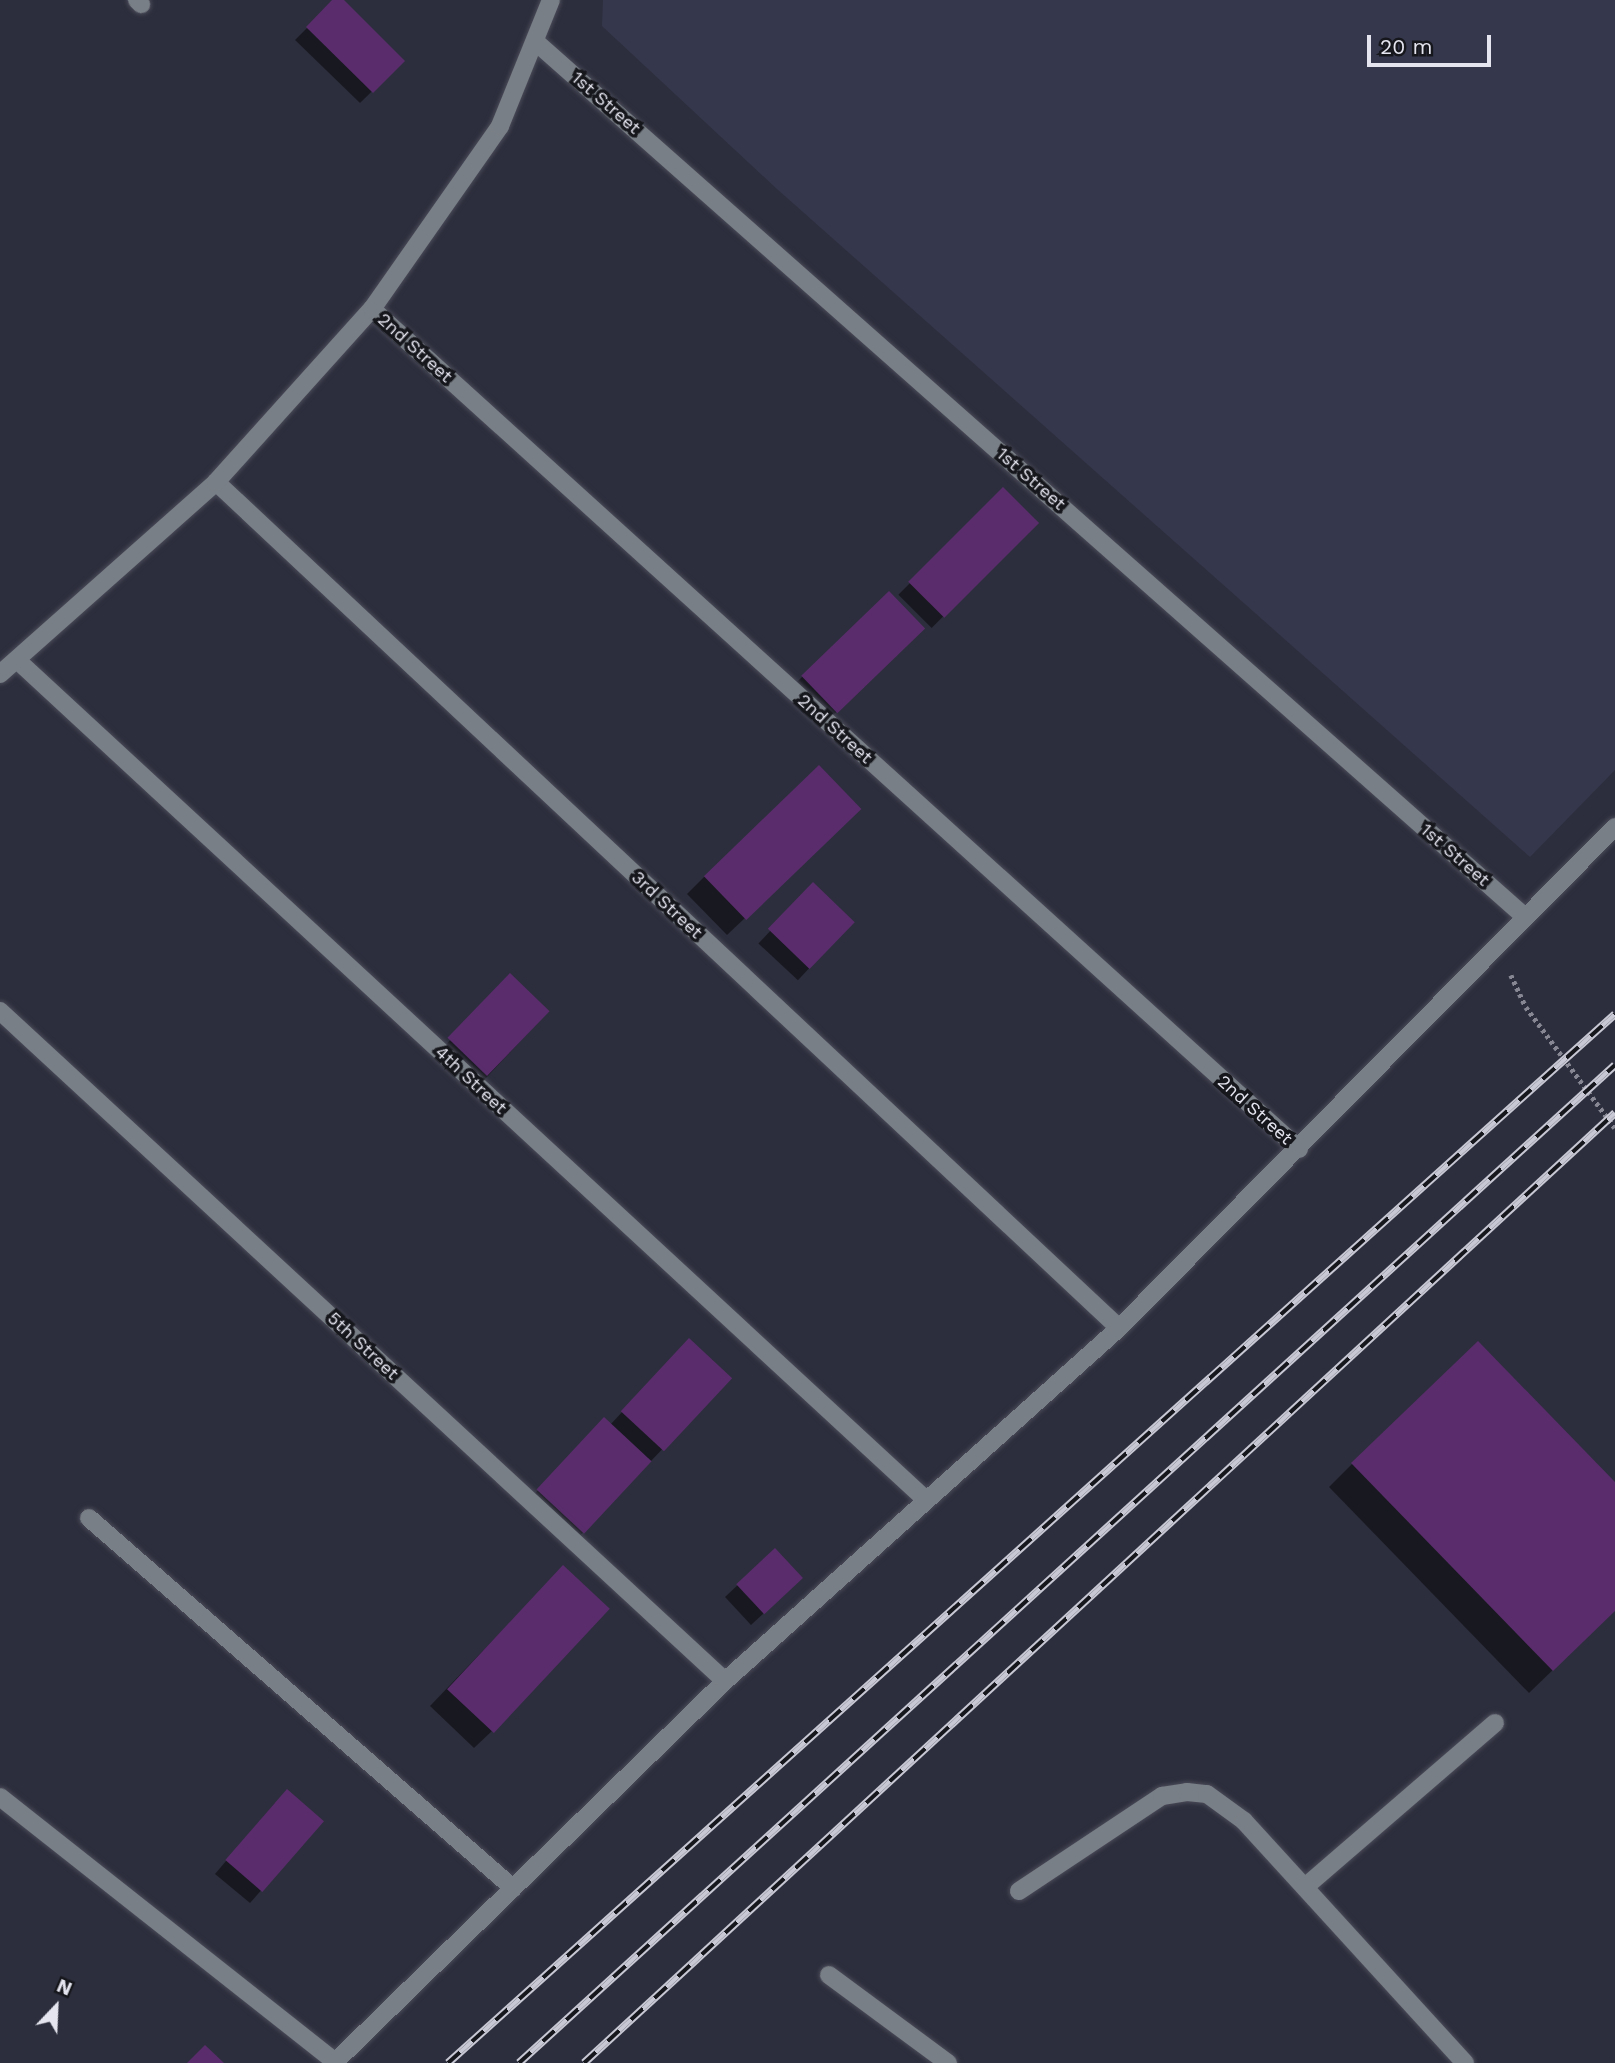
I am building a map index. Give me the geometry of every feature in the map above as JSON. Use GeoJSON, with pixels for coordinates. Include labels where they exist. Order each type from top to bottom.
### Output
{"type":"FeatureCollection","features":[{"type":"Feature","properties":{"kind":"street"},"geometry":{"type":"LineString","coordinates":[[0,674],[216,482],[372,309],[500,126],[537,43],[551,0]]}},
{"type":"Feature","properties":{"kind":"street","name":"1st Street"},"geometry":{"type":"LineString","coordinates":[[537,43],[1524,916]]}},
{"type":"Feature","properties":{"kind":"street","name":"2nd Street"},"geometry":{"type":"LineString","coordinates":[[372,309],[1299,1149]]}},
{"type":"Feature","properties":{"kind":"street","name":"3rd Street"},"geometry":{"type":"LineString","coordinates":[[216,482],[1119,1328]]}},
{"type":"Feature","properties":{"kind":"street","name":"4th Street"},"geometry":{"type":"LineString","coordinates":[[17,660],[926,1500]]}},
{"type":"Feature","properties":{"kind":"street"},"geometry":{"type":"LineString","coordinates":[[0,1797],[334,2063],[725,1681],[1119,1328],[1615,827]]}},
{"type":"Feature","properties":{"kind":"street","name":"5th Street"},"geometry":{"type":"LineString","coordinates":[[0,1011],[725,1681]]}},
{"type":"Feature","properties":{"kind":"street"},"geometry":{"type":"LineString","coordinates":[[89,1518],[513,1888]]}},
{"type":"Feature","properties":{"kind":"street"},"geometry":{"type":"LineString","coordinates":[[1305,1887],[1495,1723]]}},
{"type":"Feature","properties":{"kind":"street"},"geometry":{"type":"LineString","coordinates":[[1019,1891],[1162,1796],[1187,1792],[1223,1802],[1305,1887],[1465,2063]]}},
{"type":"Feature","properties":{"kind":"street"},"geometry":{"type":"LineString","coordinates":[[829,1975],[948,2063]]}},
{"type":"Feature","properties":{"kind":"path"},"geometry":{"type":"LineString","coordinates":[[1505,936],[1510,972],[1526,1007],[1615,1128]]}},
{"type":"Feature","properties":{"kind":"shaded area"},"geometry":{"type":"Polygon","coordinates":[[[603,0],[1615,0],[1615,770],[1530,857],[777,189],[602,26],[603,0]]]}},
{"type":"Feature","properties":{"kind":"building"},"geometry":{"type":"Polygon","coordinates":[[[332,0],[344,0],[405,61],[373,93],[306,27],[332,0]]]}},
{"type":"Feature","properties":{"kind":"building"},"geometry":{"type":"Polygon","coordinates":[[[1003,487],[1039,523],[944,618],[908,582],[1003,487]]]}},
{"type":"Feature","properties":{"kind":"building"},"geometry":{"type":"Polygon","coordinates":[[[889,591],[925,628],[837,713],[801,676],[889,591]]]}},
{"type":"Feature","properties":{"kind":"building"},"geometry":{"type":"Polygon","coordinates":[[[819,765],[861,809],[746,920],[704,876],[819,765]]]}},
{"type":"Feature","properties":{"kind":"building"},"geometry":{"type":"Polygon","coordinates":[[[813,882],[855,922],[810,969],[768,929],[813,882]]]}},
{"type":"Feature","properties":{"kind":"building"},"geometry":{"type":"Polygon","coordinates":[[[510,973],[550,1011],[487,1076],[447,1038],[510,973]]]}},
{"type":"Feature","properties":{"kind":"building"},"geometry":{"type":"Polygon","coordinates":[[[689,1338],[732,1378],[664,1451],[621,1411],[689,1338]]]}},
{"type":"Feature","properties":{"kind":"building"},"geometry":{"type":"Polygon","coordinates":[[[1478,1341],[1615,1482],[1615,1611],[1553,1671],[1351,1463],[1478,1341]]]}},
{"type":"Feature","properties":{"kind":"building"},"geometry":{"type":"Polygon","coordinates":[[[604,1417],[652,1461],[584,1534],[536,1489],[604,1417]]]}},
{"type":"Feature","properties":{"kind":"building"},"geometry":{"type":"Polygon","coordinates":[[[775,1548],[803,1578],[764,1614],[736,1584],[775,1548]]]}},
{"type":"Feature","properties":{"kind":"building"},"geometry":{"type":"Polygon","coordinates":[[[563,1565],[610,1609],[494,1733],[447,1689],[563,1565]]]}},
{"type":"Feature","properties":{"kind":"building"},"geometry":{"type":"Polygon","coordinates":[[[287,1789],[324,1821],[262,1892],[225,1860],[287,1789]]]}},
{"type":"Feature","properties":{"kind":"building"},"geometry":{"type":"Polygon","coordinates":[[[205,2045],[224,2063],[187,2063],[205,2045]]]}},
{"type":"Feature","properties":{"kind":"railway"},"geometry":{"type":"LineString","coordinates":[[448,2063],[1615,1014]]}},
{"type":"Feature","properties":{"kind":"railway"},"geometry":{"type":"LineString","coordinates":[[519,2063],[1615,1065]]}},
{"type":"Feature","properties":{"kind":"railway"},"geometry":{"type":"LineString","coordinates":[[584,2063],[1615,1113]]}}]}
